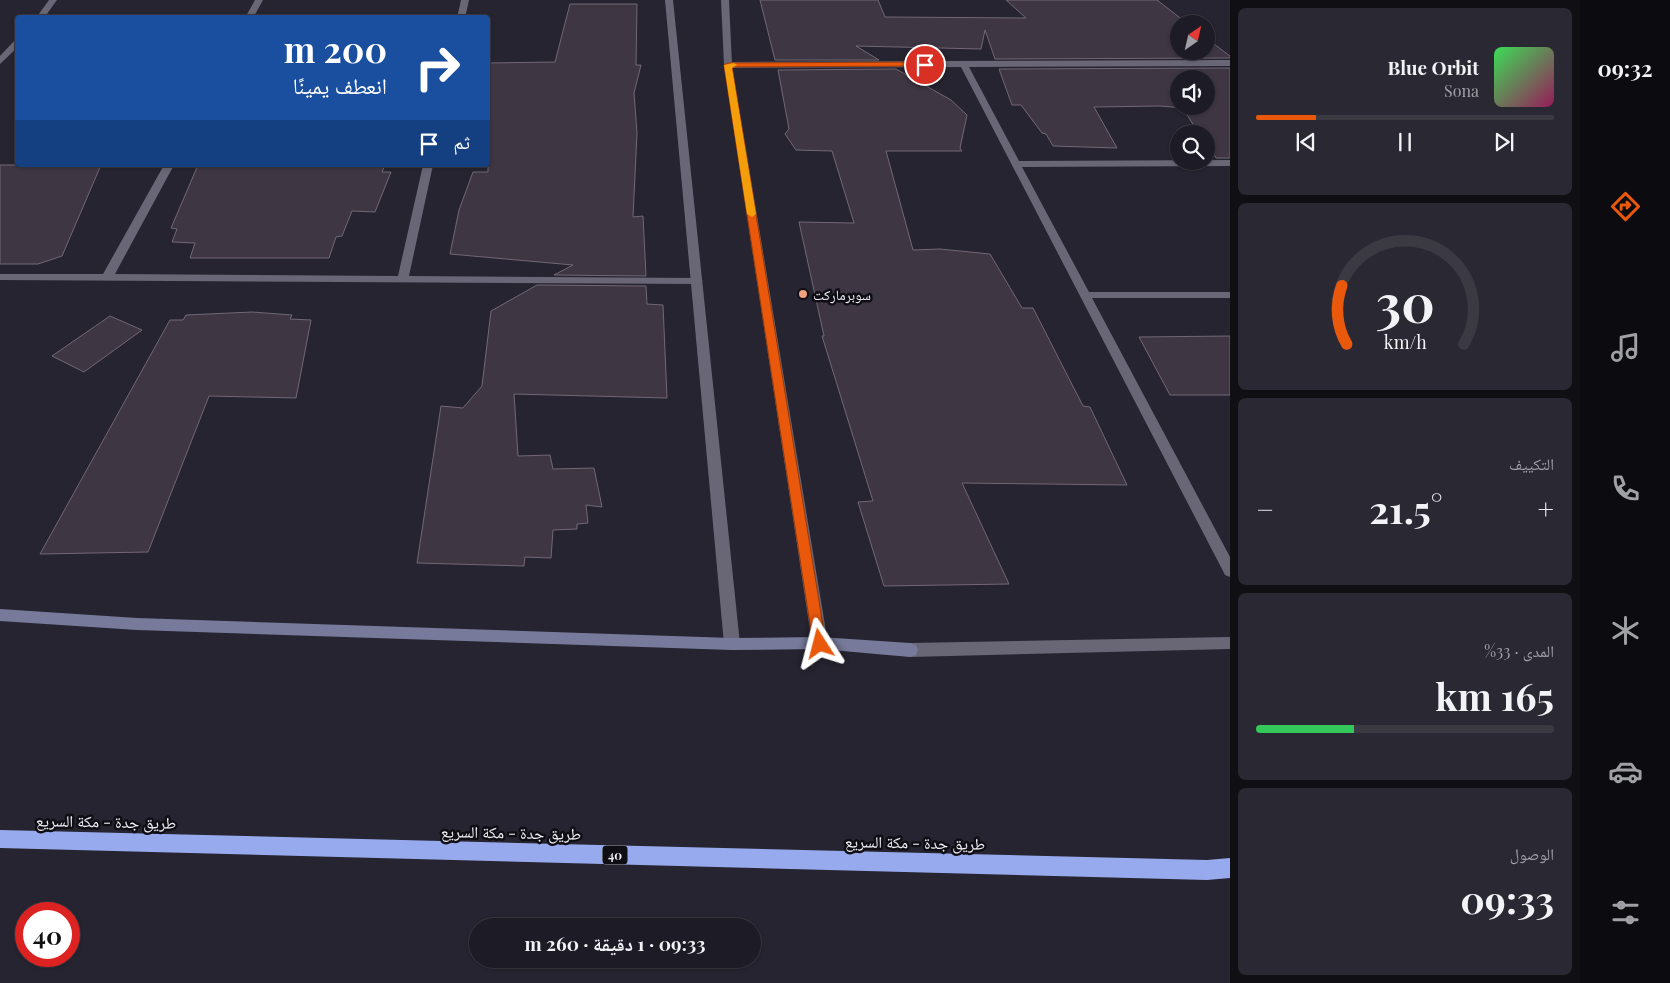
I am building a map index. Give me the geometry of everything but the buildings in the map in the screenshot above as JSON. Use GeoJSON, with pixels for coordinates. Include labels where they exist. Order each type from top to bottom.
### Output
{"type":"FeatureCollection","features":[{"type":"Feature","properties":{"kind":"highway","name":"طريق جدة - مكة السريع"},"geometry":{"type":"LineString","coordinates":[[0,839],[1207,870],[1230,868]]}},
{"type":"Feature","properties":{"kind":"main road"},"geometry":{"type":"LineString","coordinates":[[0,615],[137,624],[732,644],[820,644],[910,650]]}},
{"type":"Feature","properties":{"kind":"street"},"geometry":{"type":"LineString","coordinates":[[42,15],[53,0]]}},
{"type":"Feature","properties":{"kind":"street"},"geometry":{"type":"LineString","coordinates":[[252,15],[259,0]]}},
{"type":"Feature","properties":{"kind":"street"},"geometry":{"type":"LineString","coordinates":[[462,15],[465,0]]}},
{"type":"Feature","properties":{"kind":"street"},"geometry":{"type":"LineString","coordinates":[[669,0],[732,644]]}},
{"type":"Feature","properties":{"kind":"street"},"geometry":{"type":"LineString","coordinates":[[725,0],[728,65],[820,644]]}},
{"type":"Feature","properties":{"kind":"street"},"geometry":{"type":"LineString","coordinates":[[0,61],[15,45]]}},
{"type":"Feature","properties":{"kind":"street"},"geometry":{"type":"LineString","coordinates":[[728,65],[1230,63]]}},
{"type":"Feature","properties":{"kind":"street"},"geometry":{"type":"LineString","coordinates":[[964,64],[1230,571]]}},
{"type":"Feature","properties":{"kind":"street"},"geometry":{"type":"LineString","coordinates":[[1016,164],[1230,163]]}},
{"type":"Feature","properties":{"kind":"street"},"geometry":{"type":"LineString","coordinates":[[107,278],[168,167]]}},
{"type":"Feature","properties":{"kind":"street"},"geometry":{"type":"LineString","coordinates":[[402,281],[428,167]]}},
{"type":"Feature","properties":{"kind":"street"},"geometry":{"type":"LineString","coordinates":[[0,278],[697,281]]}},
{"type":"Feature","properties":{"kind":"street"},"geometry":{"type":"LineString","coordinates":[[1086,295],[1230,295]]}},
{"type":"Feature","properties":{"kind":"street"},"geometry":{"type":"LineString","coordinates":[[910,650],[1230,643]]}},
{"type":"Feature","properties":{"kind":"slow traffic"},"geometry":{"type":"LineString","coordinates":[[734,65],[728,65],[752,214]]}},
{"type":"Feature","properties":{"kind":"place","name":"سوبرماركت"},"geometry":{"type":"Point","coordinates":[803,294]}},
{"type":"Feature","properties":{"kind":"route"},"geometry":{"type":"LineString","coordinates":[[820,644],[728,65],[925,65]]}}]}
